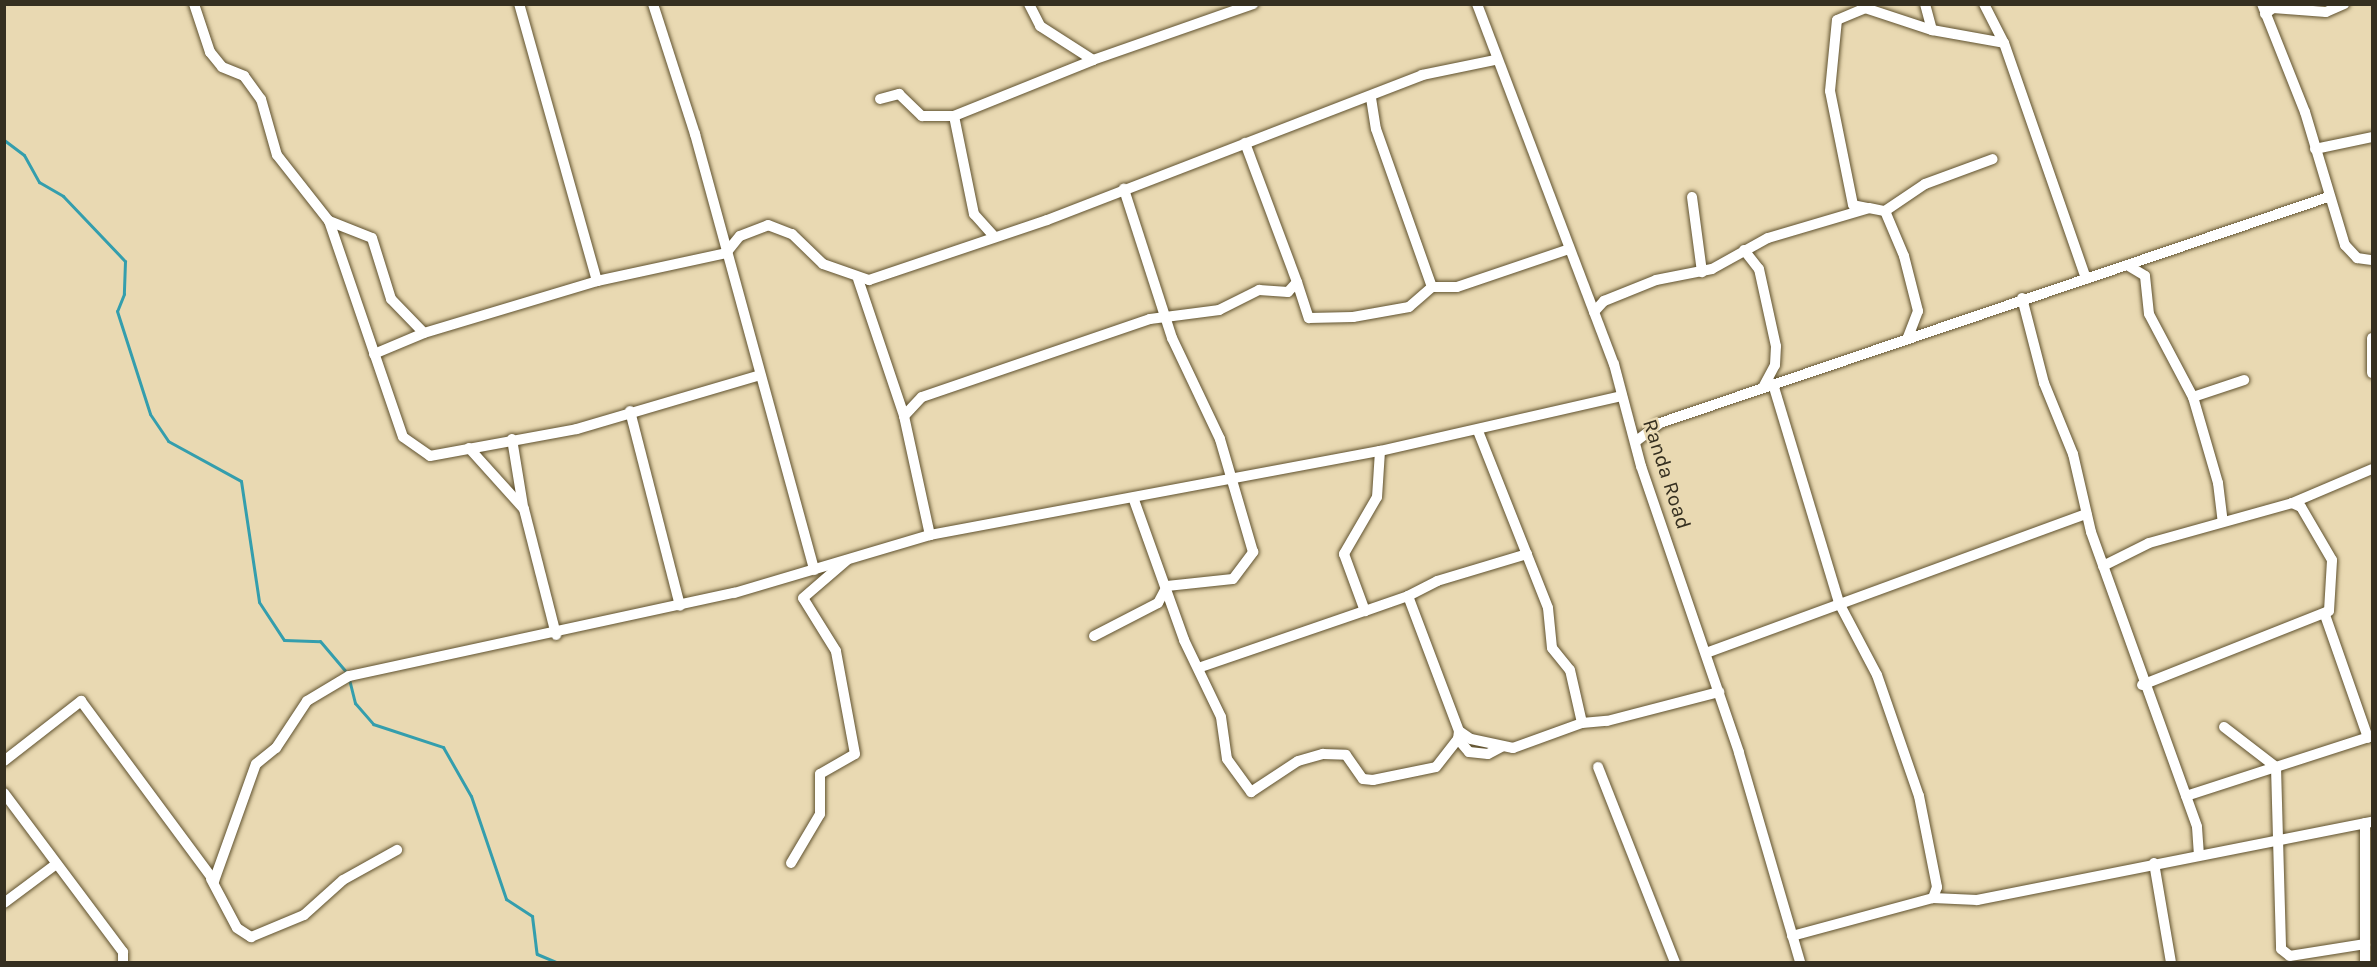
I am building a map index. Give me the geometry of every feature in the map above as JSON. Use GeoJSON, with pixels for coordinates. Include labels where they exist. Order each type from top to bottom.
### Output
{"type":"FeatureCollection","features":[{"type":"Feature","properties":{"kind":"street"},"geometry":{"type":"LineString","coordinates":[[194,4],[210,52],[222,67],[244,76],[261,99],[277,155],[329,221],[374,354],[410,443],[439,458],[469,448],[577,429],[630,411],[757,376]]}},
{"type":"Feature","properties":{"kind":"street"},"geometry":{"type":"LineString","coordinates":[[519,4],[597,281]]}},
{"type":"Feature","properties":{"kind":"street"},"geometry":{"type":"LineString","coordinates":[[653,4],[726,253],[757,376],[814,570]]}},
{"type":"Feature","properties":{"kind":"street"},"geometry":{"type":"LineString","coordinates":[[1029,4],[1040,26],[1093,60]]}},
{"type":"Feature","properties":{"kind":"street"},"geometry":{"type":"LineString","coordinates":[[880,99],[899,94],[922,116],[954,116],[1093,60],[1253,4]]}},
{"type":"Feature","properties":{"kind":"street","name":"Randa Road"},"geometry":{"type":"LineString","coordinates":[[1477,4],[1495,60],[1566,250],[1594,312],[1719,692],[1800,963]]}},
{"type":"Feature","properties":{"kind":"street"},"geometry":{"type":"LineString","coordinates":[[1925,4],[1932,30]]}},
{"type":"Feature","properties":{"kind":"street"},"geometry":{"type":"LineString","coordinates":[[1984,4],[2004,43],[2086,279]]}},
{"type":"Feature","properties":{"kind":"street"},"geometry":{"type":"LineString","coordinates":[[2344,4],[2326,12],[2264,9],[2315,148],[2328,197],[2345,245],[2356,258],[2373,260]]}},
{"type":"Feature","properties":{"kind":"street"},"geometry":{"type":"LineString","coordinates":[[1993,159],[1925,184],[1885,211],[1853,205],[1830,91],[1836,20],[1865,8],[1932,30],[2004,43]]}},
{"type":"Feature","properties":{"kind":"street"},"geometry":{"type":"LineString","coordinates":[[374,354],[424,333],[597,281],[726,253],[740,236],[768,225],[781,227],[823,264],[858,279],[880,277],[995,237],[1371,98],[1422,75],[1495,60]]}},
{"type":"Feature","properties":{"kind":"street"},"geometry":{"type":"LineString","coordinates":[[1371,98],[1376,129],[1432,287]]}},
{"type":"Feature","properties":{"kind":"street"},"geometry":{"type":"LineString","coordinates":[[954,116],[974,214],[995,237]]}},
{"type":"Feature","properties":{"kind":"street"},"geometry":{"type":"LineString","coordinates":[[2315,148],[2373,137]]}},
{"type":"Feature","properties":{"kind":"street"},"geometry":{"type":"LineString","coordinates":[[1245,143],[1310,318],[1392,312],[1409,307],[1432,287],[1457,287],[1566,250]]}},
{"type":"Feature","properties":{"kind":"street"},"geometry":{"type":"LineString","coordinates":[[1124,189],[1167,316],[1220,439],[1253,552],[1233,579],[1167,585]]}},
{"type":"Feature","properties":{"kind":"street"},"geometry":{"type":"LineString","coordinates":[[1692,197],[1702,272]]}},
{"type":"Feature","properties":{"kind":"street"},"geometry":{"type":"LineString","coordinates":[[1635,442],[1660,423],[2022,298],[2127,266],[2328,197]]}},
{"type":"Feature","properties":{"kind":"street"},"geometry":{"type":"LineString","coordinates":[[1594,312],[1604,301],[1656,280],[1702,272],[1744,250],[1869,208]]}},
{"type":"Feature","properties":{"kind":"street"},"geometry":{"type":"LineString","coordinates":[[1885,211],[1915,294],[1918,311],[1908,337]]}},
{"type":"Feature","properties":{"kind":"street"},"geometry":{"type":"LineString","coordinates":[[329,221],[372,238],[391,299],[424,333]]}},
{"type":"Feature","properties":{"kind":"street"},"geometry":{"type":"LineString","coordinates":[[1744,250],[1759,269],[1776,346],[1775,365],[1768,386],[1839,603],[1877,675],[1918,796],[1937,887],[1934,898]]}},
{"type":"Feature","properties":{"kind":"street"},"geometry":{"type":"LineString","coordinates":[[2127,266],[2145,276],[2149,314],[2193,397],[2218,483],[2223,521]]}},
{"type":"Feature","properties":{"kind":"street"},"geometry":{"type":"LineString","coordinates":[[858,279],[904,416],[930,535]]}},
{"type":"Feature","properties":{"kind":"street"},"geometry":{"type":"LineString","coordinates":[[904,416],[922,397],[1167,316],[1220,310],[1259,290],[1288,292],[1297,282]]}},
{"type":"Feature","properties":{"kind":"street"},"geometry":{"type":"LineString","coordinates":[[2022,298],[2044,383],[2073,454],[2086,514],[2142,685],[2197,827],[2199,854]]}},
{"type":"Feature","properties":{"kind":"street"},"geometry":{"type":"LineString","coordinates":[[2373,338],[2373,373]]}},
{"type":"Feature","properties":{"kind":"street"},"geometry":{"type":"LineString","coordinates":[[2193,397],[2244,380]]}},
{"type":"Feature","properties":{"kind":"street"},"geometry":{"type":"LineString","coordinates":[[214,880],[256,764],[276,748],[321,689],[348,676],[402,663],[556,635],[680,606],[814,570],[930,535],[1134,500],[1380,452],[1622,396]]}},
{"type":"Feature","properties":{"kind":"street"},"geometry":{"type":"LineString","coordinates":[[630,411],[680,606]]}},
{"type":"Feature","properties":{"kind":"street"},"geometry":{"type":"LineString","coordinates":[[1478,431],[1548,608],[1552,648],[1570,670],[1582,723]]}},
{"type":"Feature","properties":{"kind":"street"},"geometry":{"type":"LineString","coordinates":[[512,439],[524,508],[556,635]]}},
{"type":"Feature","properties":{"kind":"street"},"geometry":{"type":"LineString","coordinates":[[469,448],[524,508]]}},
{"type":"Feature","properties":{"kind":"street"},"geometry":{"type":"LineString","coordinates":[[1365,611],[1344,554],[1377,497],[1380,452]]}},
{"type":"Feature","properties":{"kind":"street"},"geometry":{"type":"LineString","coordinates":[[2103,566],[2149,543],[2292,502],[2373,469]]}},
{"type":"Feature","properties":{"kind":"street"},"geometry":{"type":"LineString","coordinates":[[1134,500],[1167,585],[1184,640],[1201,667],[1221,717],[1227,759],[1251,792],[1298,761],[1323,754],[1346,755],[1363,779],[1428,770],[1459,735]]}},
{"type":"Feature","properties":{"kind":"street"},"geometry":{"type":"LineString","coordinates":[[2142,685],[2325,615],[2331,606],[2332,560],[2301,507],[2292,502]]}},
{"type":"Feature","properties":{"kind":"street"},"geometry":{"type":"LineString","coordinates":[[1706,653],[2086,514]]}},
{"type":"Feature","properties":{"kind":"street"},"geometry":{"type":"LineString","coordinates":[[1201,667],[1408,596],[1437,581],[1527,554]]}},
{"type":"Feature","properties":{"kind":"street"},"geometry":{"type":"LineString","coordinates":[[791,863],[820,814],[820,774],[855,754],[836,651],[803,598],[847,560]]}},
{"type":"Feature","properties":{"kind":"street"},"geometry":{"type":"LineString","coordinates":[[1094,636],[1158,603],[1167,585]]}},
{"type":"Feature","properties":{"kind":"street"},"geometry":{"type":"LineString","coordinates":[[1408,596],[1459,735]]}},
{"type":"Feature","properties":{"kind":"street"},"geometry":{"type":"LineString","coordinates":[[2186,796],[2370,737],[2325,615]]}},
{"type":"Feature","properties":{"kind":"street"},"geometry":{"type":"LineString","coordinates":[[1459,735],[1503,746],[1522,746],[1582,723],[1606,722],[1719,692]]}},
{"type":"Feature","properties":{"kind":"street"},"geometry":{"type":"LineString","coordinates":[[4,761],[81,701],[214,880]]}},
{"type":"Feature","properties":{"kind":"street"},"geometry":{"type":"LineString","coordinates":[[2224,727],[2276,767],[2285,954],[2365,944]]}},
{"type":"Feature","properties":{"kind":"street"},"geometry":{"type":"LineString","coordinates":[[1598,766],[1674,963]]}},
{"type":"Feature","properties":{"kind":"street"},"geometry":{"type":"LineString","coordinates":[[4,793],[55,865],[123,952],[123,963]]}},
{"type":"Feature","properties":{"kind":"street"},"geometry":{"type":"LineString","coordinates":[[1792,936],[1934,898],[1977,900],[2281,837],[2369,822],[2365,963]]}},
{"type":"Feature","properties":{"kind":"street"},"geometry":{"type":"LineString","coordinates":[[214,880],[209,878],[237,928],[251,937],[304,915],[343,880],[397,850]]}},
{"type":"Feature","properties":{"kind":"street"},"geometry":{"type":"LineString","coordinates":[[2154,863],[2171,963]]}},
{"type":"Feature","properties":{"kind":"street"},"geometry":{"type":"LineString","coordinates":[[4,903],[55,865]]}},
{"type":"Feature","properties":{"kind":"waterway"},"geometry":{"type":"LineString","coordinates":[[4,140],[24,155],[39,182],[63,196],[125,261],[124,294],[117,311],[150,414],[168,441],[241,481],[259,602],[284,640],[320,641],[347,673]]}},
{"type":"Feature","properties":{"kind":"waterway"},"geometry":{"type":"LineString","coordinates":[[349,679],[355,703],[373,724],[443,747],[471,796],[506,899],[532,916],[537,954],[556,962]]}}]}
